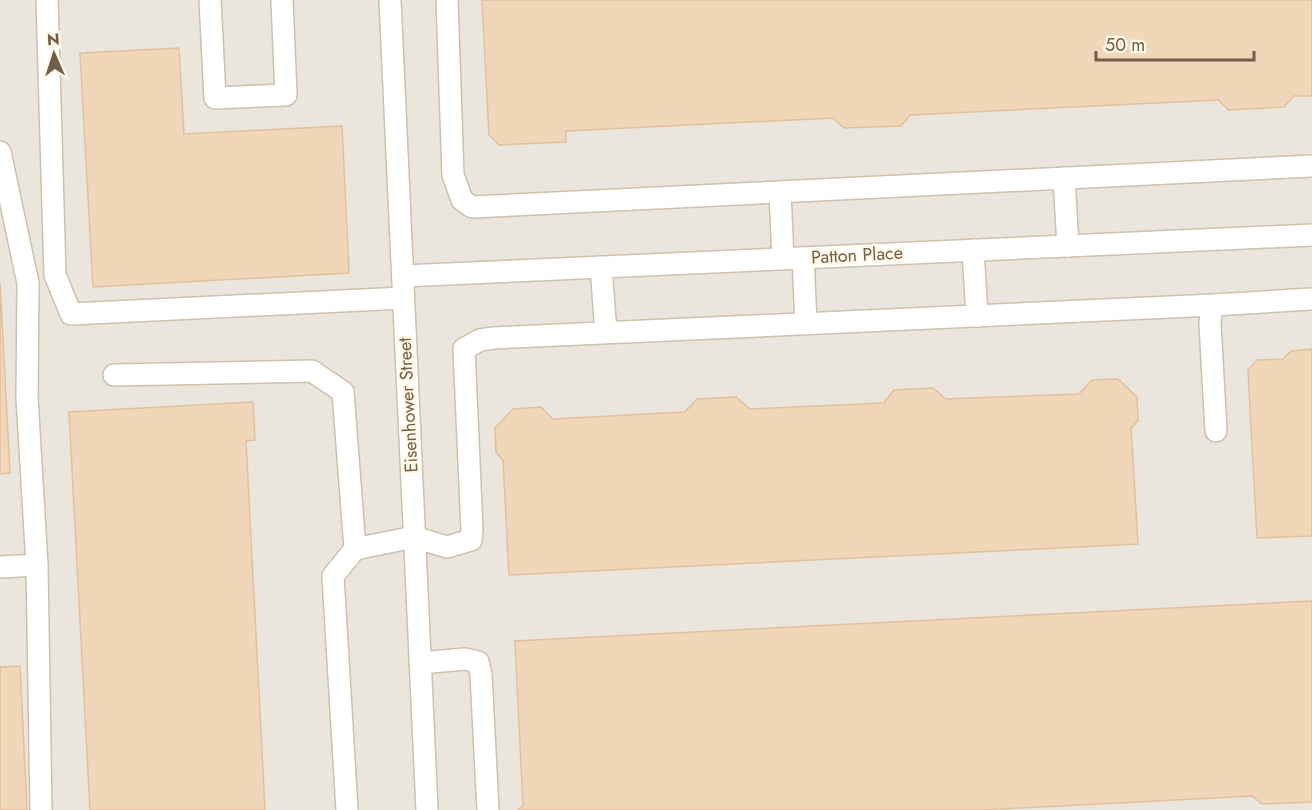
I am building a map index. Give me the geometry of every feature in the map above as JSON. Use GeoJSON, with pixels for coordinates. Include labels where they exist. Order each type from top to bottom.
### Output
{"type":"FeatureCollection","features":[{"type":"Feature","properties":{"kind":"street"},"geometry":{"type":"LineString","coordinates":[[47,0],[55,275],[71,314],[403,298]]}},
{"type":"Feature","properties":{"kind":"street"},"geometry":{"type":"LineString","coordinates":[[210,0],[215,98],[286,95],[282,0]]}},
{"type":"Feature","properties":{"kind":"street","name":"Eisenhower Street"},"geometry":{"type":"LineString","coordinates":[[390,0],[427,810]]}},
{"type":"Feature","properties":{"kind":"street"},"geometry":{"type":"LineString","coordinates":[[447,0],[453,175],[462,200],[472,207],[1312,166]]}},
{"type":"Feature","properties":{"kind":"street"},"geometry":{"type":"LineString","coordinates":[[0,152],[28,283],[27,398],[37,565],[40,810]]}},
{"type":"Feature","properties":{"kind":"street"},"geometry":{"type":"LineString","coordinates":[[1064,178],[1068,246]]}},
{"type":"Feature","properties":{"kind":"street"},"geometry":{"type":"LineString","coordinates":[[780,192],[806,323]]}},
{"type":"Feature","properties":{"kind":"street","name":"Patton Place"},"geometry":{"type":"LineString","coordinates":[[403,276],[1312,235]]}},
{"type":"Feature","properties":{"kind":"street"},"geometry":{"type":"LineString","coordinates":[[973,250],[976,316]]}},
{"type":"Feature","properties":{"kind":"street"},"geometry":{"type":"LineString","coordinates":[[602,267],[606,332]]}},
{"type":"Feature","properties":{"kind":"street"},"geometry":{"type":"LineString","coordinates":[[347,810],[333,576],[355,549],[414,537],[447,547],[471,540],[464,349],[480,340],[1312,299]]}},
{"type":"Feature","properties":{"kind":"street"},"geometry":{"type":"LineString","coordinates":[[1214,305],[1210,313],[1210,324],[1216,431]]}},
{"type":"Feature","properties":{"kind":"street"},"geometry":{"type":"LineString","coordinates":[[114,375],[312,371],[343,392],[355,549]]}},
{"type":"Feature","properties":{"kind":"street"},"geometry":{"type":"LineString","coordinates":[[0,567],[37,565]]}},
{"type":"Feature","properties":{"kind":"street"},"geometry":{"type":"LineString","coordinates":[[420,663],[465,659],[478,662],[481,674],[488,810]]}},
{"type":"Feature","properties":{"kind":"shaded area"},"geometry":{"type":"Polygon","coordinates":[[[0,0],[1312,0],[1312,810],[0,810],[0,0]]]}},
{"type":"Feature","properties":{"kind":"building"},"geometry":{"type":"Polygon","coordinates":[[[482,0],[1312,0],[1312,96],[1294,96],[1284,107],[1229,110],[1218,100],[910,115],[901,126],[844,128],[833,118],[566,131],[566,142],[499,145],[489,135],[482,0]]]}},
{"type":"Feature","properties":{"kind":"building"},"geometry":{"type":"Polygon","coordinates":[[[179,48],[184,134],[342,126],[349,273],[93,287],[80,53],[179,48]]]}},
{"type":"Feature","properties":{"kind":"building"},"geometry":{"type":"Polygon","coordinates":[[[0,282],[10,473],[0,474],[0,282]]]}},
{"type":"Feature","properties":{"kind":"building"},"geometry":{"type":"Polygon","coordinates":[[[1312,349],[1312,536],[1257,538],[1248,370],[1257,360],[1283,359],[1291,351],[1312,349]]]}},
{"type":"Feature","properties":{"kind":"building"},"geometry":{"type":"Polygon","coordinates":[[[1118,379],[1137,397],[1138,421],[1131,428],[1138,544],[509,575],[503,460],[496,453],[495,428],[513,409],[541,407],[553,419],[685,412],[697,399],[736,397],[750,409],[884,403],[894,390],[933,388],[946,399],[1079,394],[1092,380],[1118,379]]]}},
{"type":"Feature","properties":{"kind":"building"},"geometry":{"type":"Polygon","coordinates":[[[253,402],[255,440],[246,441],[265,810],[90,810],[69,412],[253,402]]]}},
{"type":"Feature","properties":{"kind":"building"},"geometry":{"type":"Polygon","coordinates":[[[1312,601],[1312,802],[1262,804],[1252,796],[981,810],[518,810],[523,806],[515,641],[1312,601]]]}},
{"type":"Feature","properties":{"kind":"building"},"geometry":{"type":"Polygon","coordinates":[[[20,666],[27,810],[0,810],[0,667],[20,666]]]}}]}
